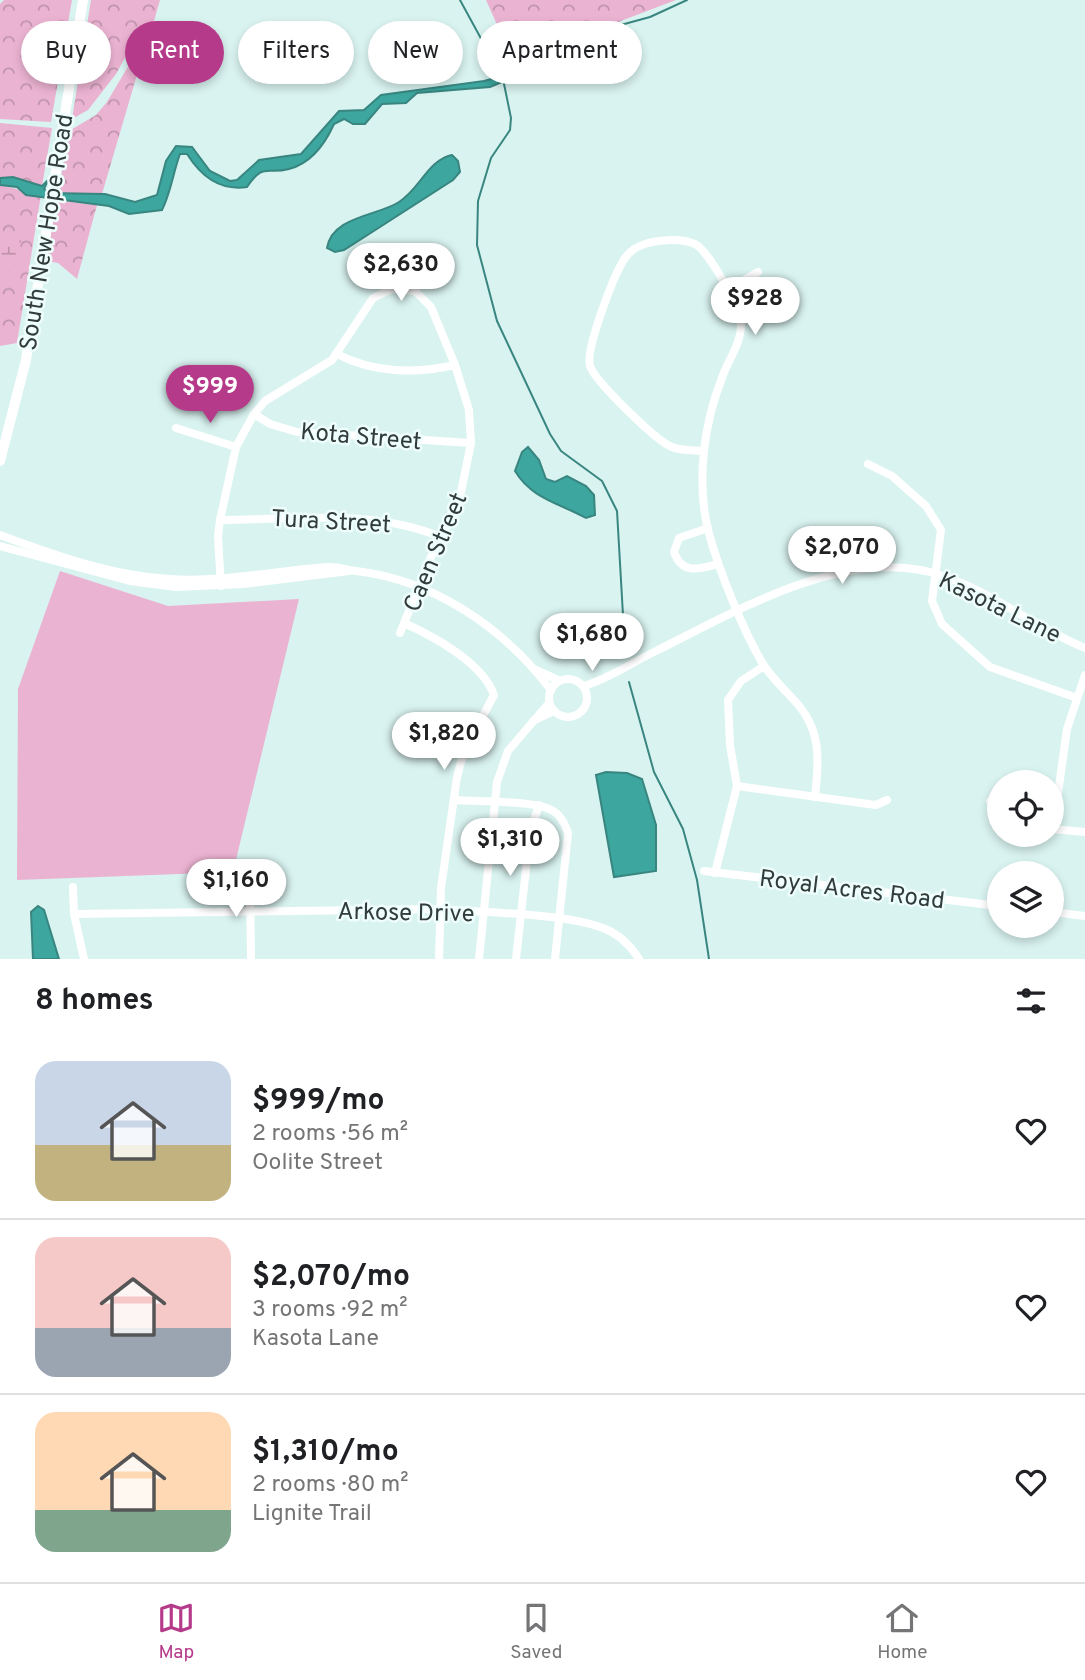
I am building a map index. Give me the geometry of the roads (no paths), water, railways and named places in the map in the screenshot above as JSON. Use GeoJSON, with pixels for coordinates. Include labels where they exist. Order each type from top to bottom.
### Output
{"type":"FeatureCollection","features":[{"type":"Feature","properties":{"kind":"main road","name":"South New Hope Road"},"geometry":{"type":"LineString","coordinates":[[0,461],[26,360],[83,0]]}},
{"type":"Feature","properties":{"kind":"street"},"geometry":{"type":"LineString","coordinates":[[703,451],[671,447],[659,439],[600,383],[590,368],[588,355],[623,260],[635,248],[671,240],[696,245],[704,251],[727,290],[741,322],[740,337],[714,400],[703,451],[708,528],[718,564],[764,666],[801,708],[814,730],[819,758],[815,797]]}},
{"type":"Feature","properties":{"kind":"street"},"geometry":{"type":"LineString","coordinates":[[727,290],[758,272]]}},
{"type":"Feature","properties":{"kind":"street","name":"Caen Street"},"geometry":{"type":"LineString","coordinates":[[221,582],[218,537],[220,520],[236,447],[254,414],[265,401],[326,365],[337,354],[373,298],[383,291],[403,288],[423,296],[431,307],[455,365],[469,410],[471,443],[459,502],[419,585],[400,633]]}},
{"type":"Feature","properties":{"kind":"street"},"geometry":{"type":"LineString","coordinates":[[337,354],[369,367],[421,371],[455,365]]}},
{"type":"Feature","properties":{"kind":"street","name":"Kota Street"},"geometry":{"type":"LineString","coordinates":[[254,414],[270,424],[297,432],[471,443]]}},
{"type":"Feature","properties":{"kind":"street"},"geometry":{"type":"LineString","coordinates":[[176,428],[236,447]]}},
{"type":"Feature","properties":{"kind":"street"},"geometry":{"type":"LineString","coordinates":[[869,464],[892,476],[934,516],[941,530],[932,601],[935,614],[950,633],[978,660],[990,667],[1077,698]]}},
{"type":"Feature","properties":{"kind":"street","name":"Tura Street"},"geometry":{"type":"LineString","coordinates":[[220,520],[316,517],[407,526],[441,537]]}},
{"type":"Feature","properties":{"kind":"street"},"geometry":{"type":"LineString","coordinates":[[708,528],[679,538],[674,552],[683,567],[691,570],[718,564]]}},
{"type":"Feature","properties":{"kind":"street"},"geometry":{"type":"LineString","coordinates":[[0,535],[117,572],[221,582]]}},
{"type":"Feature","properties":{"kind":"street"},"geometry":{"type":"LineString","coordinates":[[0,546],[130,581],[176,587],[333,567],[390,576],[419,585],[471,615],[536,670],[551,690]]}},
{"type":"Feature","properties":{"kind":"street","name":"Kasota Lane"},"geometry":{"type":"LineString","coordinates":[[536,670],[558,680],[570,679],[584,686],[602,681],[803,583],[857,568],[903,567],[936,573],[959,581],[1058,637],[1085,648]]}},
{"type":"Feature","properties":{"kind":"street"},"geometry":{"type":"LineString","coordinates":[[404,623],[441,641],[484,678],[494,695],[464,751],[441,888],[439,959]]}},
{"type":"Feature","properties":{"kind":"street"},"geometry":{"type":"LineString","coordinates":[[715,873],[737,786],[730,745],[728,700],[741,681],[764,666]]}},
{"type":"Feature","properties":{"kind":"street"},"geometry":{"type":"LineString","coordinates":[[1061,770],[1067,729],[1085,675]]}},
{"type":"Feature","properties":{"kind":"street"},"geometry":{"type":"LineString","coordinates":[[554,711],[549,703],[551,690],[558,680]]}},
{"type":"Feature","properties":{"kind":"street","name":"Kasota Lane"},"geometry":{"type":"LineString","coordinates":[[533,721],[554,711],[563,716],[579,713],[586,705],[587,695],[602,681]]}},
{"type":"Feature","properties":{"kind":"street"},"geometry":{"type":"LineString","coordinates":[[584,686],[587,695]]}},
{"type":"Feature","properties":{"kind":"street","name":"Kasota Lane"},"geometry":{"type":"LineString","coordinates":[[479,959],[494,803],[502,763],[549,703]]}},
{"type":"Feature","properties":{"kind":"street"},"geometry":{"type":"LineString","coordinates":[[737,786],[876,806],[887,800]]}},
{"type":"Feature","properties":{"kind":"street"},"geometry":{"type":"LineString","coordinates":[[455,800],[539,805],[556,812],[568,833],[555,959]]}},
{"type":"Feature","properties":{"kind":"street"},"geometry":{"type":"LineString","coordinates":[[516,959],[530,832],[539,805]]}},
{"type":"Feature","properties":{"kind":"street"},"geometry":{"type":"LineString","coordinates":[[1064,830],[1085,832]]}},
{"type":"Feature","properties":{"kind":"street","name":"Royal Acres Road"},"geometry":{"type":"LineString","coordinates":[[704,871],[987,905]]}},
{"type":"Feature","properties":{"kind":"street"},"geometry":{"type":"LineString","coordinates":[[250,879],[251,959]]}},
{"type":"Feature","properties":{"kind":"street"},"geometry":{"type":"LineString","coordinates":[[74,887],[74,915],[84,959]]}},
{"type":"Feature","properties":{"kind":"street","name":"Arkose Drive"},"geometry":{"type":"LineString","coordinates":[[74,915],[441,909],[484,912],[559,920],[605,929],[632,947],[639,959]]}},
{"type":"Feature","properties":{"kind":"street"},"geometry":{"type":"LineString","coordinates":[[1064,913],[1085,916]]}},
{"type":"Feature","properties":{"kind":"water"},"geometry":{"type":"Polygon","coordinates":[[[463,84],[497,84],[490,87],[417,93],[406,103],[382,104],[365,124],[353,124],[344,119],[334,124],[322,145],[304,162],[289,169],[262,172],[247,187],[219,184],[198,169],[187,154],[180,154],[162,210],[129,214],[109,206],[26,195],[17,187],[0,185],[0,178],[13,177],[42,186],[48,180],[44,189],[49,193],[105,194],[135,202],[157,195],[166,161],[176,146],[192,147],[210,171],[230,181],[237,180],[259,160],[301,154],[339,111],[364,110],[381,95],[463,84]]]}},
{"type":"Feature","properties":{"kind":"water"},"geometry":{"type":"Polygon","coordinates":[[[452,155],[458,161],[460,172],[453,180],[344,250],[335,252],[327,248],[337,229],[399,202],[430,169],[452,155]]]}},
{"type":"Feature","properties":{"kind":"water"},"geometry":{"type":"Polygon","coordinates":[[[528,447],[539,460],[546,479],[555,482],[567,476],[586,486],[594,495],[595,515],[586,518],[529,488],[515,471],[522,452],[528,447]]]}},
{"type":"Feature","properties":{"kind":"water"},"geometry":{"type":"Polygon","coordinates":[[[606,772],[627,773],[642,779],[656,825],[656,871],[614,877],[596,775],[606,772]]]}},
{"type":"Feature","properties":{"kind":"water"},"geometry":{"type":"Polygon","coordinates":[[[38,906],[44,910],[59,959],[33,959],[31,912],[38,906]]]}},
{"type":"Feature","properties":{"kind":"waterway"},"geometry":{"type":"LineString","coordinates":[[460,0],[503,79],[511,118],[510,130],[491,158],[478,201],[477,245],[497,321],[550,434],[561,451],[602,481],[617,511],[625,650]]}},
{"type":"Feature","properties":{"kind":"waterway"},"geometry":{"type":"LineString","coordinates":[[635,21],[687,0]]}},
{"type":"Feature","properties":{"kind":"waterway"},"geometry":{"type":"LineString","coordinates":[[629,682],[654,772],[683,829],[697,880],[709,959]]}}]}
